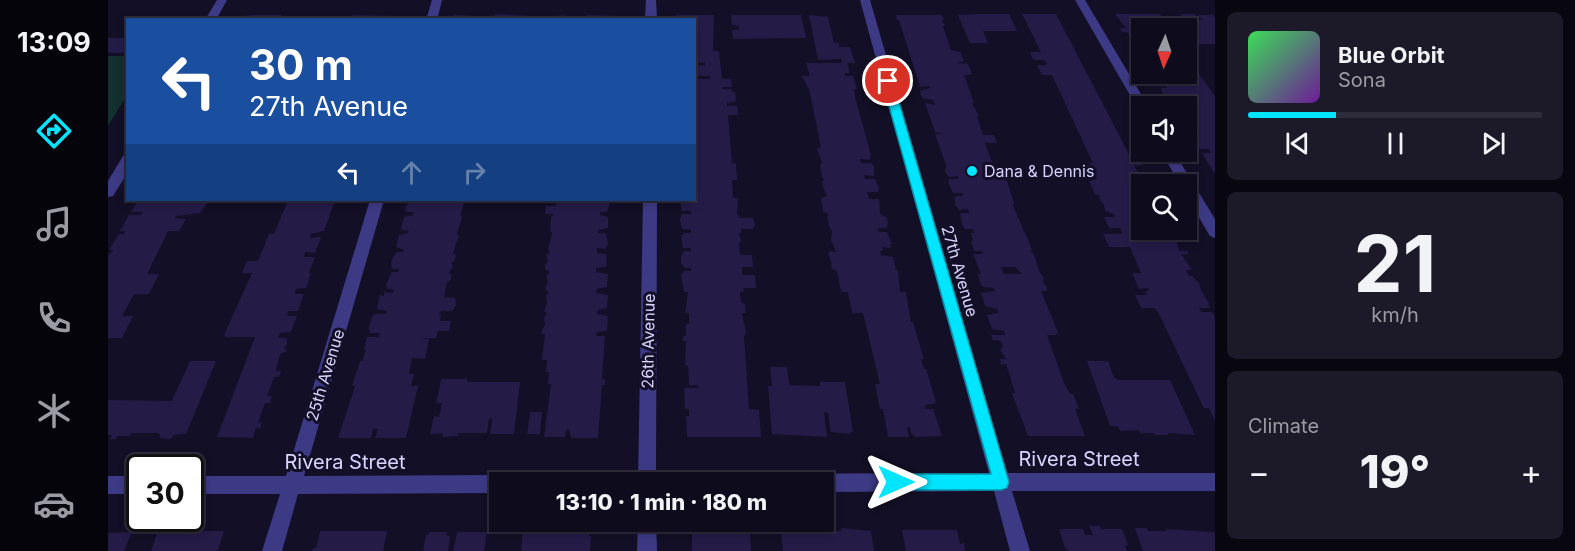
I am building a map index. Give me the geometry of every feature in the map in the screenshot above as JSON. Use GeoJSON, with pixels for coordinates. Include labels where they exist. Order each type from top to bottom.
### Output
{"type":"FeatureCollection","features":[{"type":"Feature","properties":{"kind":"street"},"geometry":{"type":"LineString","coordinates":[[211,18],[222,0]]}},
{"type":"Feature","properties":{"kind":"street"},"geometry":{"type":"LineString","coordinates":[[432,18],[437,0]]}},
{"type":"Feature","properties":{"kind":"street"},"geometry":{"type":"LineString","coordinates":[[651,0],[651,18]]}},
{"type":"Feature","properties":{"kind":"street","name":"27th Avenue"},"geometry":{"type":"LineString","coordinates":[[865,0],[1020,551]]}},
{"type":"Feature","properties":{"kind":"street"},"geometry":{"type":"LineString","coordinates":[[1080,0],[1136,96]]}},
{"type":"Feature","properties":{"kind":"street"},"geometry":{"type":"LineString","coordinates":[[108,192],[126,162]]}},
{"type":"Feature","properties":{"kind":"street"},"geometry":{"type":"LineString","coordinates":[[1174,162],[1215,232]]}},
{"type":"Feature","properties":{"kind":"street","name":"25th Avenue"},"geometry":{"type":"LineString","coordinates":[[272,551],[377,201]]}},
{"type":"Feature","properties":{"kind":"street","name":"26th Avenue"},"geometry":{"type":"LineString","coordinates":[[647,472],[650,201]]}},
{"type":"Feature","properties":{"kind":"street","name":"Rivera Street"},"geometry":{"type":"LineString","coordinates":[[834,482],[1215,482]]}},
{"type":"Feature","properties":{"kind":"street","name":"Rivera Street"},"geometry":{"type":"LineString","coordinates":[[204,484],[489,484]]}},
{"type":"Feature","properties":{"kind":"street"},"geometry":{"type":"LineString","coordinates":[[108,485],[126,485]]}},
{"type":"Feature","properties":{"kind":"street"},"geometry":{"type":"LineString","coordinates":[[647,532],[647,551]]}},
{"type":"Feature","properties":{"kind":"green space"},"geometry":{"type":"Polygon","coordinates":[[[108,56],[126,56],[126,97],[108,126],[108,56]]]}},
{"type":"Feature","properties":{"kind":"building"},"geometry":{"type":"Polygon","coordinates":[[[495,14],[547,17],[565,15],[565,18],[494,18],[495,14]]]}},
{"type":"Feature","properties":{"kind":"building"},"geometry":{"type":"Polygon","coordinates":[[[1009,14],[1017,31],[983,31],[988,43],[970,43],[958,15],[1009,14]]]}},
{"type":"Feature","properties":{"kind":"building"},"geometry":{"type":"Polygon","coordinates":[[[1022,14],[1056,14],[1131,162],[1141,162],[1143,165],[1134,166],[1140,174],[1131,174],[1131,240],[1175,240],[1179,251],[1187,251],[1189,254],[1181,254],[1192,270],[1186,270],[1189,276],[1199,283],[1210,305],[1208,304],[1210,308],[1199,308],[1201,312],[1212,312],[1215,317],[1215,421],[1209,408],[1204,408],[1158,312],[1154,308],[1141,308],[1135,295],[1147,295],[1145,291],[1149,291],[1148,288],[1139,289],[1132,273],[1141,273],[1130,247],[1109,247],[1103,234],[1122,234],[1122,232],[1120,228],[1109,228],[1104,217],[1115,217],[1114,214],[1105,211],[1100,196],[1095,194],[1089,181],[1097,179],[1089,163],[1093,163],[1052,75],[1042,75],[1037,65],[1047,65],[1045,60],[1033,60],[1030,52],[1041,52],[1022,14]]]}},
{"type":"Feature","properties":{"kind":"building"},"geometry":{"type":"Polygon","coordinates":[[[1115,14],[1160,14],[1162,18],[1131,18],[1131,33],[1122,32],[1120,28],[1126,28],[1115,14]]]}},
{"type":"Feature","properties":{"kind":"building"},"geometry":{"type":"Polygon","coordinates":[[[1180,14],[1195,14],[1199,20],[1202,20],[1198,15],[1213,15],[1215,44],[1197,44],[1197,18],[1183,18],[1180,14]]]}},
{"type":"Feature","properties":{"kind":"building"},"geometry":{"type":"Polygon","coordinates":[[[281,15],[283,17],[234,18],[281,15]]]}},
{"type":"Feature","properties":{"kind":"building"},"geometry":{"type":"Polygon","coordinates":[[[352,15],[399,16],[398,18],[350,18],[352,15]]]}},
{"type":"Feature","properties":{"kind":"building"},"geometry":{"type":"Polygon","coordinates":[[[453,15],[484,16],[484,18],[452,18],[453,15]]]}},
{"type":"Feature","properties":{"kind":"building"},"geometry":{"type":"Polygon","coordinates":[[[587,15],[624,16],[624,18],[586,18],[587,15]]]}},
{"type":"Feature","properties":{"kind":"building"},"geometry":{"type":"Polygon","coordinates":[[[676,15],[714,15],[713,51],[719,51],[722,79],[731,79],[732,87],[722,87],[735,92],[736,101],[727,103],[727,106],[737,106],[738,115],[728,115],[732,163],[736,163],[737,180],[732,180],[733,197],[738,199],[737,214],[740,218],[753,218],[755,225],[753,229],[741,229],[739,243],[740,255],[752,255],[753,267],[742,267],[742,275],[755,275],[756,288],[743,288],[744,292],[740,292],[746,313],[742,313],[746,333],[744,336],[749,409],[759,410],[761,437],[687,437],[686,416],[689,416],[689,409],[685,409],[684,388],[698,388],[698,385],[689,385],[688,365],[685,366],[686,341],[683,341],[683,336],[686,336],[689,313],[685,313],[688,292],[684,292],[681,275],[684,271],[691,271],[691,268],[685,268],[681,263],[681,256],[684,251],[691,251],[691,248],[683,248],[681,238],[684,233],[691,233],[691,230],[682,229],[680,219],[682,214],[691,214],[691,211],[682,211],[680,202],[696,201],[696,79],[710,79],[710,76],[696,76],[696,65],[705,65],[705,63],[696,63],[696,18],[676,18],[676,15]]]}},
{"type":"Feature","properties":{"kind":"building"},"geometry":{"type":"Polygon","coordinates":[[[731,15],[801,15],[806,38],[733,39],[732,30],[739,30],[739,26],[732,25],[731,15]]]}},
{"type":"Feature","properties":{"kind":"building"},"geometry":{"type":"Polygon","coordinates":[[[809,15],[828,17],[834,43],[839,43],[839,47],[850,47],[855,63],[847,63],[850,73],[845,73],[845,76],[853,76],[857,89],[854,89],[855,97],[871,155],[870,160],[860,159],[861,163],[871,163],[874,166],[874,176],[864,175],[865,179],[875,179],[879,188],[878,192],[867,192],[869,199],[879,199],[880,214],[887,218],[888,224],[887,228],[878,228],[879,232],[887,232],[892,244],[890,244],[891,248],[882,247],[883,251],[880,251],[881,255],[893,257],[896,269],[894,269],[898,271],[900,292],[906,292],[911,322],[913,322],[924,359],[921,359],[936,402],[925,405],[926,409],[933,409],[942,436],[916,437],[911,433],[910,427],[907,427],[909,437],[888,437],[883,409],[880,409],[875,384],[880,384],[863,313],[852,313],[848,292],[841,292],[837,271],[831,268],[832,263],[828,254],[830,251],[836,252],[831,240],[832,232],[827,216],[829,214],[823,212],[821,198],[827,196],[822,182],[824,180],[820,165],[822,163],[817,149],[821,147],[809,89],[802,76],[810,76],[806,63],[842,63],[841,59],[818,60],[809,15]]]}},
{"type":"Feature","properties":{"kind":"building"},"geometry":{"type":"Polygon","coordinates":[[[896,15],[942,15],[951,50],[960,52],[964,61],[957,63],[968,64],[972,74],[962,76],[965,77],[974,103],[972,103],[979,116],[977,117],[983,135],[994,135],[997,143],[985,143],[994,167],[1005,166],[1009,176],[998,176],[1007,181],[1013,206],[1032,249],[1030,251],[1034,254],[1039,271],[1044,278],[1043,282],[1047,288],[1046,291],[1041,291],[1058,332],[1056,335],[1047,335],[1064,383],[1070,394],[1073,394],[1079,409],[1075,409],[1085,436],[1028,436],[1012,393],[1015,393],[1006,364],[1001,365],[1000,359],[1006,359],[1000,350],[1003,346],[1001,341],[993,340],[991,335],[1005,335],[1004,331],[992,329],[987,315],[999,313],[997,309],[985,306],[981,293],[995,291],[994,288],[981,285],[978,274],[981,274],[973,254],[983,254],[982,251],[974,251],[971,241],[973,241],[971,233],[974,233],[973,229],[965,229],[962,225],[960,213],[969,213],[968,209],[959,210],[955,205],[955,196],[963,196],[962,193],[953,193],[948,182],[949,179],[958,179],[958,176],[949,177],[945,172],[946,165],[935,134],[944,134],[935,132],[925,103],[935,105],[933,100],[922,98],[920,91],[930,88],[929,86],[920,87],[899,20],[896,15]],[[1001,267],[1004,274],[1022,274],[1015,267],[1001,267]]]}},
{"type":"Feature","properties":{"kind":"building"},"geometry":{"type":"Polygon","coordinates":[[[302,16],[337,16],[336,18],[301,18],[302,16]]]}},
{"type":"Feature","properties":{"kind":"building"},"geometry":{"type":"Polygon","coordinates":[[[108,38],[126,38],[126,53],[108,53],[108,38]]]}},
{"type":"Feature","properties":{"kind":"building"},"geometry":{"type":"Polygon","coordinates":[[[1197,71],[1215,96],[1215,174],[1202,153],[1211,153],[1209,149],[1200,149],[1197,144],[1197,134],[1200,134],[1197,132],[1197,96],[1164,96],[1161,88],[1167,88],[1166,86],[1157,85],[1197,84],[1197,71]]]}},
{"type":"Feature","properties":{"kind":"building"},"geometry":{"type":"Polygon","coordinates":[[[137,201],[207,203],[200,213],[176,216],[175,218],[186,219],[179,231],[168,231],[147,274],[159,274],[149,294],[134,294],[122,316],[133,316],[122,338],[108,338],[108,255],[114,250],[109,250],[119,234],[124,234],[125,231],[120,231],[129,215],[141,215],[143,212],[131,212],[137,201]]]}},
{"type":"Feature","properties":{"kind":"building"},"geometry":{"type":"Polygon","coordinates":[[[288,201],[335,201],[324,231],[311,234],[310,238],[321,237],[315,253],[305,252],[304,257],[315,257],[309,273],[311,273],[306,288],[296,289],[295,294],[304,294],[298,311],[288,311],[287,316],[297,316],[291,332],[280,333],[278,338],[287,338],[287,345],[283,349],[287,349],[286,352],[281,353],[278,361],[276,371],[281,371],[279,377],[274,377],[267,396],[272,396],[270,403],[265,403],[258,423],[262,422],[260,429],[256,428],[253,438],[217,437],[255,337],[225,337],[224,335],[252,273],[242,273],[247,261],[258,261],[269,234],[274,234],[288,201]]]}},
{"type":"Feature","properties":{"kind":"building"},"geometry":{"type":"Polygon","coordinates":[[[409,201],[465,201],[460,215],[462,217],[457,234],[459,236],[453,253],[456,255],[449,273],[452,275],[450,281],[447,282],[444,297],[455,298],[456,305],[452,311],[441,311],[439,315],[441,315],[440,321],[451,321],[449,331],[438,331],[436,338],[421,338],[429,339],[425,359],[412,358],[409,374],[414,374],[411,386],[418,386],[406,438],[375,438],[378,429],[373,429],[371,438],[338,438],[355,386],[352,386],[366,350],[364,350],[367,337],[379,337],[380,333],[369,333],[372,317],[375,314],[386,314],[387,311],[377,309],[380,295],[384,296],[384,292],[393,293],[394,290],[387,289],[386,285],[392,272],[398,272],[399,269],[392,269],[391,263],[397,252],[404,250],[396,247],[399,235],[409,231],[401,228],[404,217],[413,215],[414,212],[406,212],[405,208],[409,201]]]}},
{"type":"Feature","properties":{"kind":"building"},"geometry":{"type":"Polygon","coordinates":[[[556,201],[610,202],[607,212],[600,212],[600,215],[608,217],[608,228],[598,230],[598,233],[606,233],[608,244],[605,249],[597,248],[597,253],[607,254],[606,267],[596,268],[596,272],[608,274],[607,287],[597,289],[596,293],[608,295],[607,308],[598,310],[597,314],[608,316],[607,331],[597,332],[596,336],[605,336],[602,379],[605,379],[605,385],[602,385],[598,438],[571,438],[569,429],[566,430],[565,437],[544,437],[551,384],[548,384],[549,372],[546,372],[547,360],[542,360],[545,335],[541,333],[545,325],[544,317],[547,314],[544,311],[547,303],[546,295],[549,293],[545,289],[548,282],[546,276],[550,272],[545,269],[545,265],[548,261],[546,255],[550,252],[548,249],[552,233],[550,230],[551,217],[554,214],[545,214],[546,206],[556,206],[556,201]]]}},
{"type":"Feature","properties":{"kind":"building"},"geometry":{"type":"Polygon","coordinates":[[[190,361],[216,361],[186,434],[173,435],[171,439],[159,438],[158,433],[131,433],[130,436],[117,436],[116,439],[110,439],[112,435],[108,435],[108,400],[172,401],[190,361]]]}},
{"type":"Feature","properties":{"kind":"building"},"geometry":{"type":"Polygon","coordinates":[[[1087,361],[1108,361],[1114,377],[1118,380],[1170,380],[1195,435],[1168,433],[1168,435],[1155,435],[1154,433],[1140,433],[1139,430],[1120,431],[1118,426],[1110,426],[1087,361]]]}},
{"type":"Feature","properties":{"kind":"building"},"geometry":{"type":"Polygon","coordinates":[[[770,367],[787,367],[789,385],[820,386],[820,382],[845,382],[853,432],[850,432],[851,434],[831,432],[828,413],[824,412],[827,437],[772,434],[768,386],[772,386],[770,367]]]}},
{"type":"Feature","properties":{"kind":"building"},"geometry":{"type":"Polygon","coordinates":[[[441,379],[467,379],[467,382],[520,382],[514,434],[490,434],[492,419],[489,418],[487,433],[458,433],[458,436],[442,437],[443,433],[430,434],[434,416],[439,417],[442,403],[436,403],[441,379]]]}},
{"type":"Feature","properties":{"kind":"building"},"geometry":{"type":"Polygon","coordinates":[[[530,412],[542,412],[540,434],[527,434],[530,412]]]}},
{"type":"Feature","properties":{"kind":"building"},"geometry":{"type":"Polygon","coordinates":[[[1089,526],[1100,526],[1101,529],[1122,529],[1128,545],[1125,546],[1127,551],[1069,551],[1065,548],[1059,529],[1083,529],[1085,535],[1093,535],[1089,526]]]}},
{"type":"Feature","properties":{"kind":"building"},"geometry":{"type":"Polygon","coordinates":[[[841,528],[871,531],[874,551],[783,551],[781,532],[841,531],[841,528]]]}},
{"type":"Feature","properties":{"kind":"building"},"geometry":{"type":"Polygon","coordinates":[[[1135,528],[1147,528],[1148,531],[1167,531],[1166,529],[1213,532],[1215,533],[1215,551],[1143,551],[1135,528]]]}},
{"type":"Feature","properties":{"kind":"building"},"geometry":{"type":"Polygon","coordinates":[[[902,530],[957,530],[960,544],[964,543],[965,551],[906,551],[902,530]]]}},
{"type":"Feature","properties":{"kind":"building"},"geometry":{"type":"Polygon","coordinates":[[[224,531],[218,550],[151,551],[158,532],[224,531]]]}},
{"type":"Feature","properties":{"kind":"building"},"geometry":{"type":"Polygon","coordinates":[[[320,531],[387,531],[383,551],[312,551],[316,548],[320,531]]]}},
{"type":"Feature","properties":{"kind":"building"},"geometry":{"type":"Polygon","coordinates":[[[132,532],[124,551],[108,551],[108,533],[132,532]]]}},
{"type":"Feature","properties":{"kind":"building"},"geometry":{"type":"Polygon","coordinates":[[[429,532],[447,532],[446,535],[450,536],[448,551],[423,551],[426,535],[429,535],[429,532]]]}},
{"type":"Feature","properties":{"kind":"building"},"geometry":{"type":"Polygon","coordinates":[[[457,532],[487,532],[484,551],[453,551],[457,532]]]}},
{"type":"Feature","properties":{"kind":"building"},"geometry":{"type":"Polygon","coordinates":[[[523,532],[589,532],[591,536],[590,551],[521,551],[523,532]]]}},
{"type":"Feature","properties":{"kind":"building"},"geometry":{"type":"Polygon","coordinates":[[[692,532],[750,532],[751,551],[692,551],[692,532]]]}},
{"type":"Feature","properties":{"kind":"place","name":"Dana & Dennis"},"geometry":{"type":"Point","coordinates":[972,171]}},
{"type":"Feature","properties":{"kind":"route"},"geometry":{"type":"LineString","coordinates":[[888,81],[1001,482],[896,482]]}}]}
